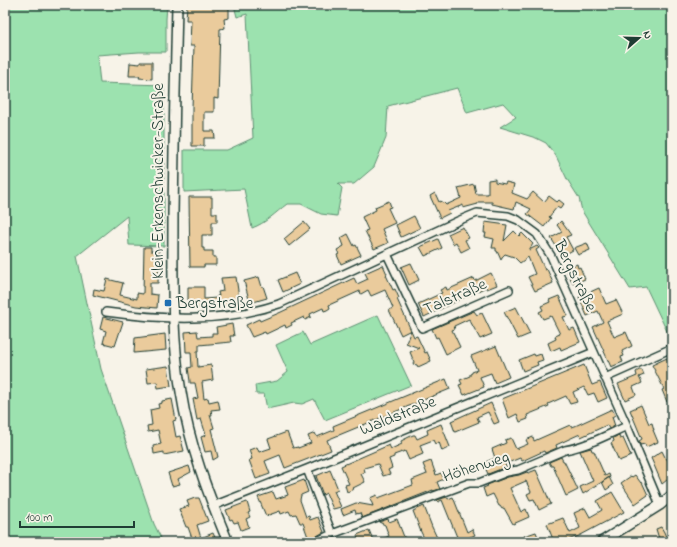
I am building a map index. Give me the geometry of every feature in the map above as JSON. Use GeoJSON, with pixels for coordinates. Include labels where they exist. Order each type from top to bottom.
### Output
{"type":"FeatureCollection","features":[{"type":"Feature","properties":{"kind":"street","name":"Klein-Erkenschwicker-Straße"},"geometry":{"type":"LineString","coordinates":[[177,5],[173,318],[176,356],[181,393],[198,464],[228,542]]}},
{"type":"Feature","properties":{"kind":"street","name":"Bergstraße"},"geometry":{"type":"LineString","coordinates":[[106,312],[135,316],[214,318],[257,311],[279,304],[460,220],[477,214],[508,216],[518,220],[537,234],[551,256],[627,426],[660,505]]}},
{"type":"Feature","properties":{"kind":"street","name":"Talstraße"},"geometry":{"type":"LineString","coordinates":[[387,254],[422,328],[509,290]]}},
{"type":"Feature","properties":{"kind":"street"},"geometry":{"type":"LineString","coordinates":[[605,378],[670,349],[672,353]]}},
{"type":"Feature","properties":{"kind":"street","name":"Waldstraße"},"geometry":{"type":"LineString","coordinates":[[213,506],[594,352]]}},
{"type":"Feature","properties":{"kind":"street","name":"Höhenweg"},"geometry":{"type":"LineString","coordinates":[[316,542],[332,534],[469,484],[479,483],[507,472],[518,470],[627,426]]}},
{"type":"Feature","properties":{"kind":"street"},"geometry":{"type":"LineString","coordinates":[[307,469],[332,534]]}},
{"type":"Feature","properties":{"kind":"street"},"geometry":{"type":"LineString","coordinates":[[601,542],[660,505],[672,495]]}},
{"type":"Feature","properties":{"kind":"shaded area"},"geometry":{"type":"Polygon","coordinates":[[[672,494],[672,542],[608,542],[672,494]]]}},
{"type":"Feature","properties":{"kind":"green space"},"geometry":{"type":"Polygon","coordinates":[[[5,5],[167,5],[166,52],[97,55],[100,83],[164,85],[164,246],[129,245],[127,216],[77,256],[101,369],[154,524],[163,542],[5,542],[5,5]]]}},
{"type":"Feature","properties":{"kind":"green space"},"geometry":{"type":"Polygon","coordinates":[[[234,5],[672,5],[672,342],[646,287],[630,289],[582,211],[579,198],[567,179],[556,156],[546,143],[536,138],[500,127],[516,117],[503,103],[467,113],[457,88],[388,106],[386,138],[374,167],[354,184],[338,184],[342,188],[337,216],[321,214],[301,204],[287,204],[266,221],[252,228],[244,189],[184,192],[184,150],[227,150],[253,138],[247,14],[237,17],[234,5]]]}},
{"type":"Feature","properties":{"kind":"green space"},"geometry":{"type":"Polygon","coordinates":[[[378,315],[411,385],[325,420],[314,399],[302,404],[294,403],[267,409],[264,394],[256,394],[255,385],[277,381],[288,372],[276,345],[303,332],[310,345],[378,315]]]}},
{"type":"Feature","properties":{"kind":"building"},"geometry":{"type":"Polygon","coordinates":[[[187,5],[229,5],[229,18],[224,19],[225,28],[220,29],[218,99],[214,98],[214,112],[204,112],[204,131],[214,131],[215,138],[204,138],[204,146],[192,146],[194,46],[190,46],[191,20],[186,20],[187,5]]]}},
{"type":"Feature","properties":{"kind":"building"},"geometry":{"type":"Polygon","coordinates":[[[140,62],[152,62],[152,79],[139,78],[140,76],[129,76],[130,63],[140,64],[140,62]]]}},
{"type":"Feature","properties":{"kind":"building"},"geometry":{"type":"Polygon","coordinates":[[[495,179],[495,182],[514,184],[512,193],[527,199],[533,192],[544,202],[549,196],[557,202],[559,200],[564,204],[560,209],[557,207],[549,217],[551,218],[544,227],[527,214],[531,209],[516,202],[514,209],[492,204],[492,202],[478,202],[478,204],[463,208],[463,205],[448,211],[450,213],[440,218],[430,196],[435,193],[439,202],[441,201],[446,205],[461,198],[458,188],[474,184],[476,194],[488,194],[488,180],[495,179]]]}},
{"type":"Feature","properties":{"kind":"building"},"geometry":{"type":"Polygon","coordinates":[[[189,197],[212,197],[212,213],[217,213],[217,222],[212,222],[212,235],[202,235],[202,248],[204,248],[204,251],[213,251],[213,257],[216,257],[216,265],[190,267],[189,197]]]}},
{"type":"Feature","properties":{"kind":"building"},"geometry":{"type":"Polygon","coordinates":[[[389,201],[391,207],[388,208],[395,223],[382,229],[388,243],[374,249],[365,231],[368,230],[362,217],[376,210],[375,207],[389,201]]]}},
{"type":"Feature","properties":{"kind":"building"},"geometry":{"type":"Polygon","coordinates":[[[414,216],[420,228],[401,237],[396,225],[414,216]]]}},
{"type":"Feature","properties":{"kind":"building"},"geometry":{"type":"Polygon","coordinates":[[[561,221],[571,235],[566,237],[573,250],[562,256],[551,238],[562,232],[557,225],[561,221]]]}},
{"type":"Feature","properties":{"kind":"building"},"geometry":{"type":"Polygon","coordinates":[[[304,222],[310,229],[289,246],[284,239],[304,222]]]}},
{"type":"Feature","properties":{"kind":"building"},"geometry":{"type":"Polygon","coordinates":[[[485,222],[507,225],[504,241],[514,231],[519,236],[522,233],[533,244],[529,250],[537,246],[539,248],[536,250],[553,283],[535,291],[528,277],[535,274],[528,257],[520,263],[514,257],[505,254],[501,260],[496,248],[492,248],[494,239],[485,237],[485,222]]]}},
{"type":"Feature","properties":{"kind":"building"},"geometry":{"type":"Polygon","coordinates":[[[463,227],[469,238],[465,240],[469,248],[461,252],[456,242],[453,244],[448,234],[463,227]]]}},
{"type":"Feature","properties":{"kind":"building"},"geometry":{"type":"Polygon","coordinates":[[[348,234],[354,246],[356,245],[361,255],[341,264],[337,255],[339,254],[337,250],[344,246],[341,238],[348,234]]]}},
{"type":"Feature","properties":{"kind":"building"},"geometry":{"type":"Polygon","coordinates":[[[438,239],[442,248],[425,256],[420,247],[438,239]]]}},
{"type":"Feature","properties":{"kind":"building"},"geometry":{"type":"Polygon","coordinates":[[[587,243],[590,250],[578,255],[574,248],[587,243]]]}},
{"type":"Feature","properties":{"kind":"building"},"geometry":{"type":"Polygon","coordinates":[[[144,247],[151,247],[151,251],[159,251],[158,283],[150,283],[150,294],[158,295],[157,308],[136,306],[93,295],[94,289],[104,291],[107,279],[123,283],[120,295],[137,299],[137,293],[143,294],[144,247]]]}},
{"type":"Feature","properties":{"kind":"building"},"geometry":{"type":"Polygon","coordinates":[[[411,263],[419,280],[409,285],[401,267],[411,263]]]}},
{"type":"Feature","properties":{"kind":"building"},"geometry":{"type":"Polygon","coordinates":[[[577,264],[578,268],[580,267],[585,279],[573,284],[566,269],[577,264]]]}},
{"type":"Feature","properties":{"kind":"building"},"geometry":{"type":"Polygon","coordinates":[[[383,265],[393,290],[395,289],[399,298],[397,299],[411,330],[401,335],[389,310],[393,308],[385,290],[371,296],[368,290],[361,294],[360,291],[329,305],[330,308],[327,310],[324,311],[323,308],[310,314],[311,317],[305,320],[304,317],[291,323],[292,325],[286,328],[285,325],[266,334],[265,332],[252,337],[246,325],[279,313],[354,278],[357,284],[368,279],[365,273],[383,265]]]}},
{"type":"Feature","properties":{"kind":"building"},"geometry":{"type":"Polygon","coordinates":[[[295,273],[300,284],[283,292],[278,280],[295,273]]]}},
{"type":"Feature","properties":{"kind":"building"},"geometry":{"type":"Polygon","coordinates":[[[491,273],[497,285],[487,289],[486,287],[424,317],[418,304],[442,293],[440,290],[446,287],[447,290],[474,278],[475,281],[491,273]]]}},
{"type":"Feature","properties":{"kind":"building"},"geometry":{"type":"Polygon","coordinates":[[[236,277],[240,304],[223,307],[218,307],[218,305],[204,305],[204,308],[188,308],[188,287],[204,287],[204,299],[217,298],[217,296],[219,296],[218,292],[223,291],[221,278],[236,277]]]}},
{"type":"Feature","properties":{"kind":"building"},"geometry":{"type":"Polygon","coordinates":[[[259,277],[267,298],[250,303],[244,281],[259,277]]]}},
{"type":"Feature","properties":{"kind":"building"},"geometry":{"type":"Polygon","coordinates":[[[599,288],[606,304],[616,300],[623,314],[607,321],[614,337],[626,332],[632,346],[622,351],[624,356],[621,357],[623,362],[611,367],[593,327],[603,322],[598,311],[587,316],[579,297],[599,288]]]}},
{"type":"Feature","properties":{"kind":"building"},"geometry":{"type":"Polygon","coordinates":[[[559,296],[568,316],[563,317],[569,330],[574,328],[580,342],[561,350],[560,347],[551,351],[548,343],[556,339],[555,336],[560,334],[551,316],[543,319],[539,312],[543,310],[541,306],[550,302],[549,300],[559,296]]]}},
{"type":"Feature","properties":{"kind":"building"},"geometry":{"type":"Polygon","coordinates":[[[516,307],[530,334],[518,339],[504,312],[516,307]]]}},
{"type":"Feature","properties":{"kind":"building"},"geometry":{"type":"Polygon","coordinates":[[[474,311],[477,315],[482,313],[492,334],[480,339],[469,319],[454,326],[455,329],[452,330],[460,347],[446,354],[438,337],[436,338],[432,329],[474,311]]]}},
{"type":"Feature","properties":{"kind":"building"},"geometry":{"type":"Polygon","coordinates":[[[103,317],[123,322],[115,346],[103,343],[106,331],[100,329],[103,317]]]}},
{"type":"Feature","properties":{"kind":"building"},"geometry":{"type":"Polygon","coordinates":[[[232,324],[234,336],[230,336],[231,342],[199,345],[199,351],[197,351],[198,367],[211,365],[213,380],[202,382],[204,399],[208,398],[209,402],[218,400],[220,409],[211,410],[212,415],[210,415],[214,428],[211,429],[218,457],[213,460],[211,451],[205,452],[201,437],[206,435],[201,419],[197,420],[193,399],[198,398],[195,383],[190,383],[188,368],[192,367],[191,352],[186,352],[185,332],[197,331],[198,337],[212,336],[212,333],[217,333],[216,327],[232,324]]]}},
{"type":"Feature","properties":{"kind":"building"},"geometry":{"type":"Polygon","coordinates":[[[411,330],[414,337],[417,336],[425,353],[427,352],[431,361],[418,367],[417,365],[413,364],[414,362],[410,352],[419,348],[406,343],[411,330]]]}},
{"type":"Feature","properties":{"kind":"building"},"geometry":{"type":"Polygon","coordinates":[[[165,334],[166,350],[134,353],[135,338],[165,334]]]}},
{"type":"Feature","properties":{"kind":"building"},"geometry":{"type":"Polygon","coordinates":[[[496,346],[509,377],[495,383],[491,373],[480,377],[484,387],[464,395],[459,385],[462,384],[460,380],[470,376],[472,372],[477,370],[471,356],[496,346]]]}},
{"type":"Feature","properties":{"kind":"building"},"geometry":{"type":"Polygon","coordinates":[[[534,354],[535,356],[541,354],[543,360],[537,362],[538,365],[523,371],[519,360],[534,354]]]}},
{"type":"Feature","properties":{"kind":"building"},"geometry":{"type":"Polygon","coordinates":[[[667,358],[672,370],[672,400],[667,402],[662,390],[664,389],[652,365],[667,358]]]}},
{"type":"Feature","properties":{"kind":"building"},"geometry":{"type":"Polygon","coordinates":[[[584,365],[592,385],[600,382],[607,398],[598,402],[594,393],[588,395],[584,387],[573,392],[577,402],[570,404],[566,396],[548,404],[549,406],[527,415],[528,419],[520,422],[517,414],[509,418],[502,399],[584,365]]]}},
{"type":"Feature","properties":{"kind":"building"},"geometry":{"type":"Polygon","coordinates":[[[168,366],[171,386],[158,388],[157,382],[148,383],[146,369],[168,366]]]}},
{"type":"Feature","properties":{"kind":"building"},"geometry":{"type":"Polygon","coordinates":[[[642,370],[644,375],[639,377],[642,383],[633,387],[636,395],[625,400],[618,384],[637,376],[636,372],[642,370]]]}},
{"type":"Feature","properties":{"kind":"building"},"geometry":{"type":"Polygon","coordinates":[[[446,379],[450,389],[327,440],[331,450],[285,468],[280,455],[265,461],[270,474],[256,479],[249,460],[252,459],[249,450],[257,447],[259,452],[271,448],[268,439],[287,432],[293,448],[298,448],[311,443],[308,436],[315,433],[317,437],[334,430],[333,426],[446,379]]]}},
{"type":"Feature","properties":{"kind":"building"},"geometry":{"type":"Polygon","coordinates":[[[172,399],[176,420],[173,421],[176,437],[180,436],[184,451],[164,455],[164,452],[154,454],[153,446],[161,444],[158,430],[148,432],[147,426],[152,425],[150,410],[159,408],[158,404],[162,403],[162,401],[172,399]]]}},
{"type":"Feature","properties":{"kind":"building"},"geometry":{"type":"Polygon","coordinates":[[[491,403],[499,422],[494,424],[488,412],[477,417],[479,422],[455,432],[451,421],[491,403]]]}},
{"type":"Feature","properties":{"kind":"building"},"geometry":{"type":"Polygon","coordinates":[[[641,405],[649,424],[652,423],[658,442],[646,447],[645,444],[640,445],[639,441],[642,439],[630,410],[641,405]]]}},
{"type":"Feature","properties":{"kind":"building"},"geometry":{"type":"Polygon","coordinates":[[[612,409],[615,415],[612,417],[615,426],[609,429],[607,425],[581,437],[580,434],[556,445],[557,448],[545,453],[544,451],[522,461],[520,458],[505,464],[506,467],[488,474],[483,463],[495,458],[492,449],[506,443],[505,440],[511,438],[516,449],[528,444],[526,440],[533,437],[534,441],[570,425],[571,427],[575,426],[612,409]]]}},
{"type":"Feature","properties":{"kind":"building"},"geometry":{"type":"Polygon","coordinates":[[[441,424],[450,447],[442,451],[439,442],[435,444],[433,440],[420,445],[423,454],[409,460],[405,451],[394,455],[394,457],[389,459],[392,468],[388,470],[390,474],[383,476],[378,464],[364,468],[365,472],[361,474],[365,482],[347,492],[345,485],[349,484],[341,466],[389,445],[391,449],[402,444],[401,441],[413,435],[415,435],[417,439],[428,434],[427,430],[441,424]]]}},
{"type":"Feature","properties":{"kind":"building"},"geometry":{"type":"Polygon","coordinates":[[[619,435],[620,439],[623,438],[631,456],[619,461],[611,443],[614,441],[613,438],[619,435]]]}},
{"type":"Feature","properties":{"kind":"building"},"geometry":{"type":"Polygon","coordinates":[[[591,448],[592,451],[594,451],[605,476],[609,474],[613,485],[606,490],[602,482],[583,494],[580,487],[593,481],[580,451],[591,448]]]}},
{"type":"Feature","properties":{"kind":"building"},"geometry":{"type":"Polygon","coordinates":[[[662,451],[672,465],[672,476],[662,484],[651,458],[662,451]]]}},
{"type":"Feature","properties":{"kind":"building"},"geometry":{"type":"Polygon","coordinates":[[[561,457],[578,490],[566,496],[553,466],[551,466],[549,462],[561,457]]]}},
{"type":"Feature","properties":{"kind":"building"},"geometry":{"type":"Polygon","coordinates":[[[431,461],[436,475],[441,473],[444,479],[437,482],[440,489],[433,490],[362,518],[360,513],[356,514],[355,510],[343,515],[341,509],[356,503],[373,506],[370,498],[377,495],[378,498],[413,485],[412,480],[427,474],[423,464],[431,461]]]}},
{"type":"Feature","properties":{"kind":"building"},"geometry":{"type":"Polygon","coordinates":[[[189,466],[191,472],[178,479],[180,484],[172,486],[168,473],[189,466]]]}},
{"type":"Feature","properties":{"kind":"building"},"geometry":{"type":"Polygon","coordinates":[[[330,470],[338,489],[334,491],[341,507],[333,509],[326,493],[323,495],[316,476],[330,470]]]}},
{"type":"Feature","properties":{"kind":"building"},"geometry":{"type":"Polygon","coordinates":[[[536,470],[551,504],[539,510],[534,499],[530,500],[527,494],[531,492],[526,481],[510,488],[521,512],[526,509],[529,517],[513,524],[504,508],[502,509],[499,506],[493,494],[486,497],[483,488],[508,477],[536,470]]]}},
{"type":"Feature","properties":{"kind":"building"},"geometry":{"type":"Polygon","coordinates":[[[635,475],[641,483],[642,482],[648,495],[635,504],[621,483],[635,475]]]}},
{"type":"Feature","properties":{"kind":"building"},"geometry":{"type":"Polygon","coordinates":[[[304,480],[308,492],[301,495],[300,500],[306,517],[309,516],[310,520],[318,517],[324,532],[313,538],[311,542],[296,542],[308,537],[303,523],[300,523],[296,514],[291,515],[289,511],[281,514],[280,511],[266,516],[258,497],[273,492],[276,499],[288,495],[285,487],[304,480]]]}},
{"type":"Feature","properties":{"kind":"building"},"geometry":{"type":"Polygon","coordinates":[[[612,492],[624,512],[579,536],[562,542],[554,542],[547,524],[563,518],[570,533],[580,528],[574,513],[585,508],[590,517],[602,510],[597,501],[612,492]]]}},
{"type":"Feature","properties":{"kind":"building"},"geometry":{"type":"Polygon","coordinates":[[[447,497],[448,499],[453,497],[467,532],[472,529],[475,535],[465,539],[467,542],[459,542],[442,500],[438,502],[437,500],[447,497]]]}},
{"type":"Feature","properties":{"kind":"building"},"geometry":{"type":"Polygon","coordinates":[[[199,498],[208,521],[197,525],[201,538],[213,533],[217,542],[192,542],[193,541],[188,527],[186,527],[179,509],[189,506],[187,501],[199,498]]]}},
{"type":"Feature","properties":{"kind":"building"},"geometry":{"type":"Polygon","coordinates":[[[247,502],[250,517],[246,519],[249,527],[241,530],[238,522],[234,523],[232,519],[230,520],[226,510],[247,502]]]}},
{"type":"Feature","properties":{"kind":"building"},"geometry":{"type":"Polygon","coordinates":[[[424,506],[439,542],[426,542],[421,532],[413,511],[424,506]]]}},
{"type":"Feature","properties":{"kind":"building"},"geometry":{"type":"Polygon","coordinates":[[[388,519],[389,522],[397,519],[406,542],[376,542],[389,536],[385,525],[379,522],[388,519]]]}},
{"type":"Feature","properties":{"kind":"building"},"geometry":{"type":"Polygon","coordinates":[[[661,527],[668,542],[660,542],[656,529],[661,527]]]}},
{"type":"Feature","properties":{"kind":"building"},"geometry":{"type":"Polygon","coordinates":[[[369,530],[374,542],[359,542],[357,535],[369,530]]]}},
{"type":"Feature","properties":{"kind":"building"},"geometry":{"type":"Polygon","coordinates":[[[536,532],[540,542],[526,542],[524,536],[536,532]]]}},
{"type":"Feature","properties":{"kind":"place","name":"Bergstraße"},"geometry":{"type":"Point","coordinates":[168,303]}}]}
